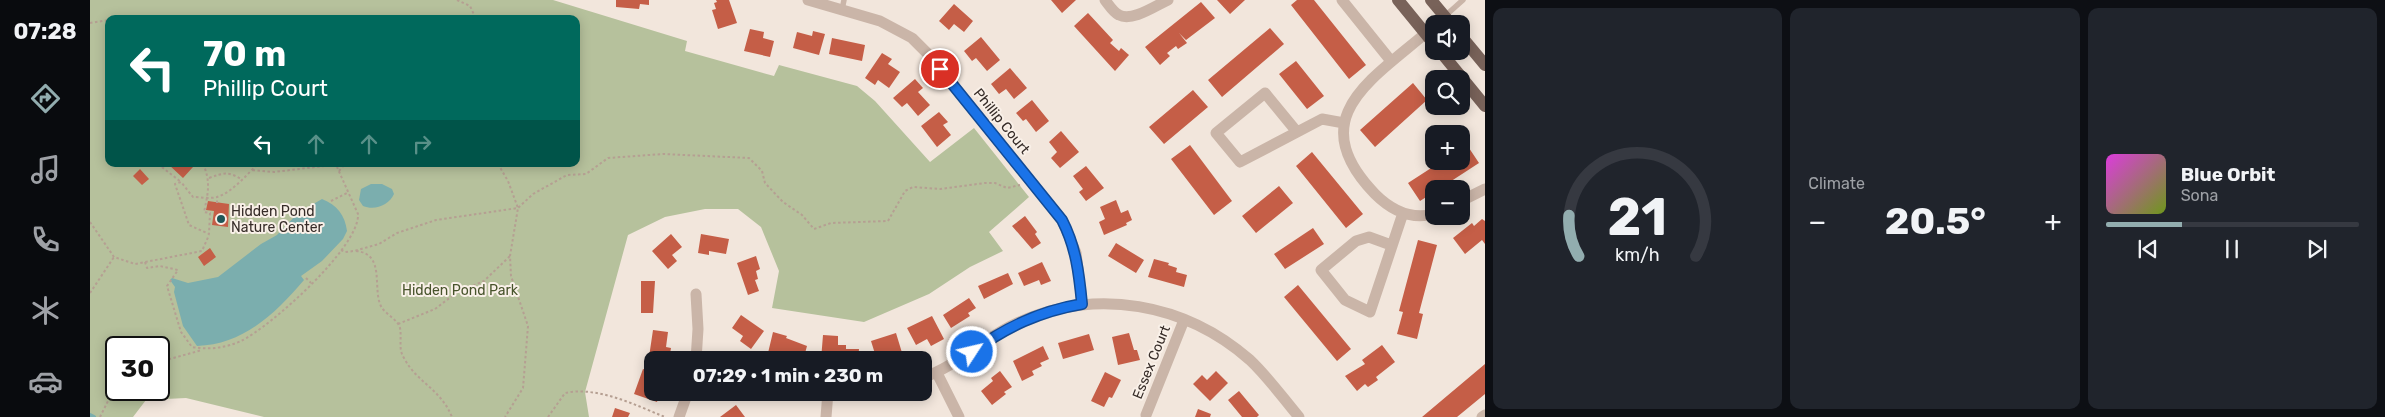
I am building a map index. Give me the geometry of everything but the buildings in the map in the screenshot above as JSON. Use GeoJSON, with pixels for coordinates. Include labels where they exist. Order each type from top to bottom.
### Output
{"type":"FeatureCollection","features":[{"type":"Feature","properties":{"kind":"main road"},"geometry":{"type":"LineString","coordinates":[[1398,0],[1425,17]]}},
{"type":"Feature","properties":{"kind":"main road"},"geometry":{"type":"LineString","coordinates":[[1431,0],[1435,15]]}},
{"type":"Feature","properties":{"kind":"main road"},"geometry":{"type":"LineString","coordinates":[[1470,46],[1485,64]]}},
{"type":"Feature","properties":{"kind":"main road"},"geometry":{"type":"LineString","coordinates":[[1447,60],[1485,106]]}},
{"type":"Feature","properties":{"kind":"street","name":"Phillip Court"},"geometry":{"type":"LineString","coordinates":[[808,0],[843,5],[880,21],[912,38],[929,55],[1062,220],[1072,238],[1079,268],[1082,304]]}},
{"type":"Feature","properties":{"kind":"street"},"geometry":{"type":"LineString","coordinates":[[1105,0],[1115,12],[1126,17],[1168,0]]}},
{"type":"Feature","properties":{"kind":"street"},"geometry":{"type":"LineString","coordinates":[[1342,0],[1391,61]]}},
{"type":"Feature","properties":{"kind":"street"},"geometry":{"type":"LineString","coordinates":[[1425,35],[1391,61],[1358,94],[1344,123],[1344,145],[1351,163],[1383,202],[1403,213],[1425,216]]}},
{"type":"Feature","properties":{"kind":"street"},"geometry":{"type":"LineString","coordinates":[[1297,132],[1265,93],[1216,133],[1240,162],[1322,119],[1344,123]]}},
{"type":"Feature","properties":{"kind":"street"},"geometry":{"type":"LineString","coordinates":[[1470,196],[1485,189]]}},
{"type":"Feature","properties":{"kind":"street"},"geometry":{"type":"LineString","coordinates":[[1391,245],[1368,237],[1356,241],[1321,270],[1345,300],[1370,312],[1403,213]]}},
{"type":"Feature","properties":{"kind":"street"},"geometry":{"type":"LineString","coordinates":[[696,294],[698,328],[697,351]]}},
{"type":"Feature","properties":{"kind":"street"},"geometry":{"type":"LineString","coordinates":[[932,375],[1016,323],[1038,314],[1082,304],[1136,306],[1164,312],[1214,334],[1250,361],[1299,417]]}},
{"type":"Feature","properties":{"kind":"street","name":"Essex Court"},"geometry":{"type":"LineString","coordinates":[[1146,415],[1184,320]]}},
{"type":"Feature","properties":{"kind":"street"},"geometry":{"type":"LineString","coordinates":[[937,373],[959,417]]}},
{"type":"Feature","properties":{"kind":"street"},"geometry":{"type":"LineString","coordinates":[[679,417],[685,401]]}},
{"type":"Feature","properties":{"kind":"street"},"geometry":{"type":"LineString","coordinates":[[826,417],[827,401]]}},
{"type":"Feature","properties":{"kind":"lane"},"geometry":{"type":"LineString","coordinates":[[1448,15],[1463,0]]}},
{"type":"Feature","properties":{"kind":"path"},"geometry":{"type":"LineString","coordinates":[[457,0],[470,6],[474,15]]}},
{"type":"Feature","properties":{"kind":"path"},"geometry":{"type":"LineString","coordinates":[[90,22],[105,20]]}},
{"type":"Feature","properties":{"kind":"path"},"geometry":{"type":"LineString","coordinates":[[341,250],[346,252],[354,251],[379,244],[397,232],[436,220],[518,208],[542,189],[568,175],[586,174],[608,158],[663,154],[749,158],[762,171],[765,183],[782,202],[802,215],[814,229],[832,223],[888,222],[904,191],[913,187],[940,189],[985,182],[995,183],[1007,188],[1032,182]]}},
{"type":"Feature","properties":{"kind":"path"},"geometry":{"type":"LineString","coordinates":[[162,167],[181,182],[193,196],[207,197],[217,197],[254,167]]}},
{"type":"Feature","properties":{"kind":"path"},"geometry":{"type":"LineString","coordinates":[[200,255],[209,234],[210,213],[204,212],[209,178],[204,167]]}},
{"type":"Feature","properties":{"kind":"path"},"geometry":{"type":"LineString","coordinates":[[251,170],[274,172],[315,167]]}},
{"type":"Feature","properties":{"kind":"path"},"geometry":{"type":"LineString","coordinates":[[170,359],[205,349],[220,348],[240,341],[276,318],[341,250],[357,226],[358,218],[337,167]]}},
{"type":"Feature","properties":{"kind":"path"},"geometry":{"type":"LineString","coordinates":[[339,171],[342,167]]}},
{"type":"Feature","properties":{"kind":"path"},"geometry":{"type":"LineString","coordinates":[[500,167],[508,181],[518,208],[510,256],[510,276],[528,326],[523,388],[504,417]]}},
{"type":"Feature","properties":{"kind":"path"},"geometry":{"type":"LineString","coordinates":[[209,178],[225,172],[232,173],[241,179]]}},
{"type":"Feature","properties":{"kind":"path"},"geometry":{"type":"LineString","coordinates":[[181,182],[175,184],[189,225],[209,234]]}},
{"type":"Feature","properties":{"kind":"path"},"geometry":{"type":"LineString","coordinates":[[331,201],[347,193]]}},
{"type":"Feature","properties":{"kind":"path"},"geometry":{"type":"LineString","coordinates":[[217,197],[217,202]]}},
{"type":"Feature","properties":{"kind":"path"},"geometry":{"type":"LineString","coordinates":[[90,222],[114,257],[135,264],[202,251]]}},
{"type":"Feature","properties":{"kind":"path"},"geometry":{"type":"LineString","coordinates":[[354,251],[366,254],[375,264],[381,306],[398,324],[403,357],[418,376],[440,394],[452,417]]}},
{"type":"Feature","properties":{"kind":"path"},"geometry":{"type":"LineString","coordinates":[[398,324],[434,309],[456,293],[484,281],[510,256]]}},
{"type":"Feature","properties":{"kind":"path"},"geometry":{"type":"LineString","coordinates":[[90,294],[114,257]]}},
{"type":"Feature","properties":{"kind":"path"},"geometry":{"type":"LineString","coordinates":[[145,262],[147,268],[166,266],[178,270],[166,286],[170,299],[185,339],[192,347],[205,349]]}},
{"type":"Feature","properties":{"kind":"path"},"geometry":{"type":"LineString","coordinates":[[306,278],[311,283]]}},
{"type":"Feature","properties":{"kind":"path"},"geometry":{"type":"LineString","coordinates":[[548,417],[565,393],[580,390],[612,398],[665,417]]}},
{"type":"Feature","properties":{"kind":"path"},"geometry":{"type":"LineString","coordinates":[[100,417],[108,401]]}},
{"type":"Feature","properties":{"kind":"green space","name":"Hidden Pond Park"},"geometry":{"type":"Polygon","coordinates":[[[90,0],[553,0],[687,41],[685,51],[774,76],[779,65],[857,86],[875,101],[930,162],[974,128],[1029,197],[989,232],[1003,251],[970,267],[929,294],[864,322],[772,308],[779,271],[761,227],[738,209],[705,209],[665,217],[628,235],[585,392],[589,417],[264,417],[186,398],[170,399],[170,336],[105,336],[105,401],[145,401],[133,417],[90,417],[90,0]]]}},
{"type":"Feature","properties":{"kind":"water"},"geometry":{"type":"Polygon","coordinates":[[[371,184],[382,184],[392,189],[394,194],[392,198],[381,206],[372,208],[363,206],[359,200],[361,189],[371,184]]]}},
{"type":"Feature","properties":{"kind":"water"},"geometry":{"type":"Polygon","coordinates":[[[322,199],[332,204],[342,215],[347,231],[343,239],[322,261],[301,276],[304,280],[282,304],[257,325],[229,340],[197,346],[183,326],[174,292],[175,287],[170,280],[172,278],[188,283],[218,277],[261,244],[277,235],[298,213],[322,199]]]}},
{"type":"Feature","properties":{"kind":"waterway"},"geometry":{"type":"LineString","coordinates":[[90,415],[94,417]]}},
{"type":"Feature","properties":{"kind":"place","name":"Hidden Pond Nature Center"},"geometry":{"type":"Point","coordinates":[221,219]}},
{"type":"Feature","properties":{"kind":"route"},"geometry":{"type":"LineString","coordinates":[[940,69],[1062,220],[1072,238],[1079,268],[1082,304],[1038,314],[1016,323],[995,335],[972,352]]}}]}
